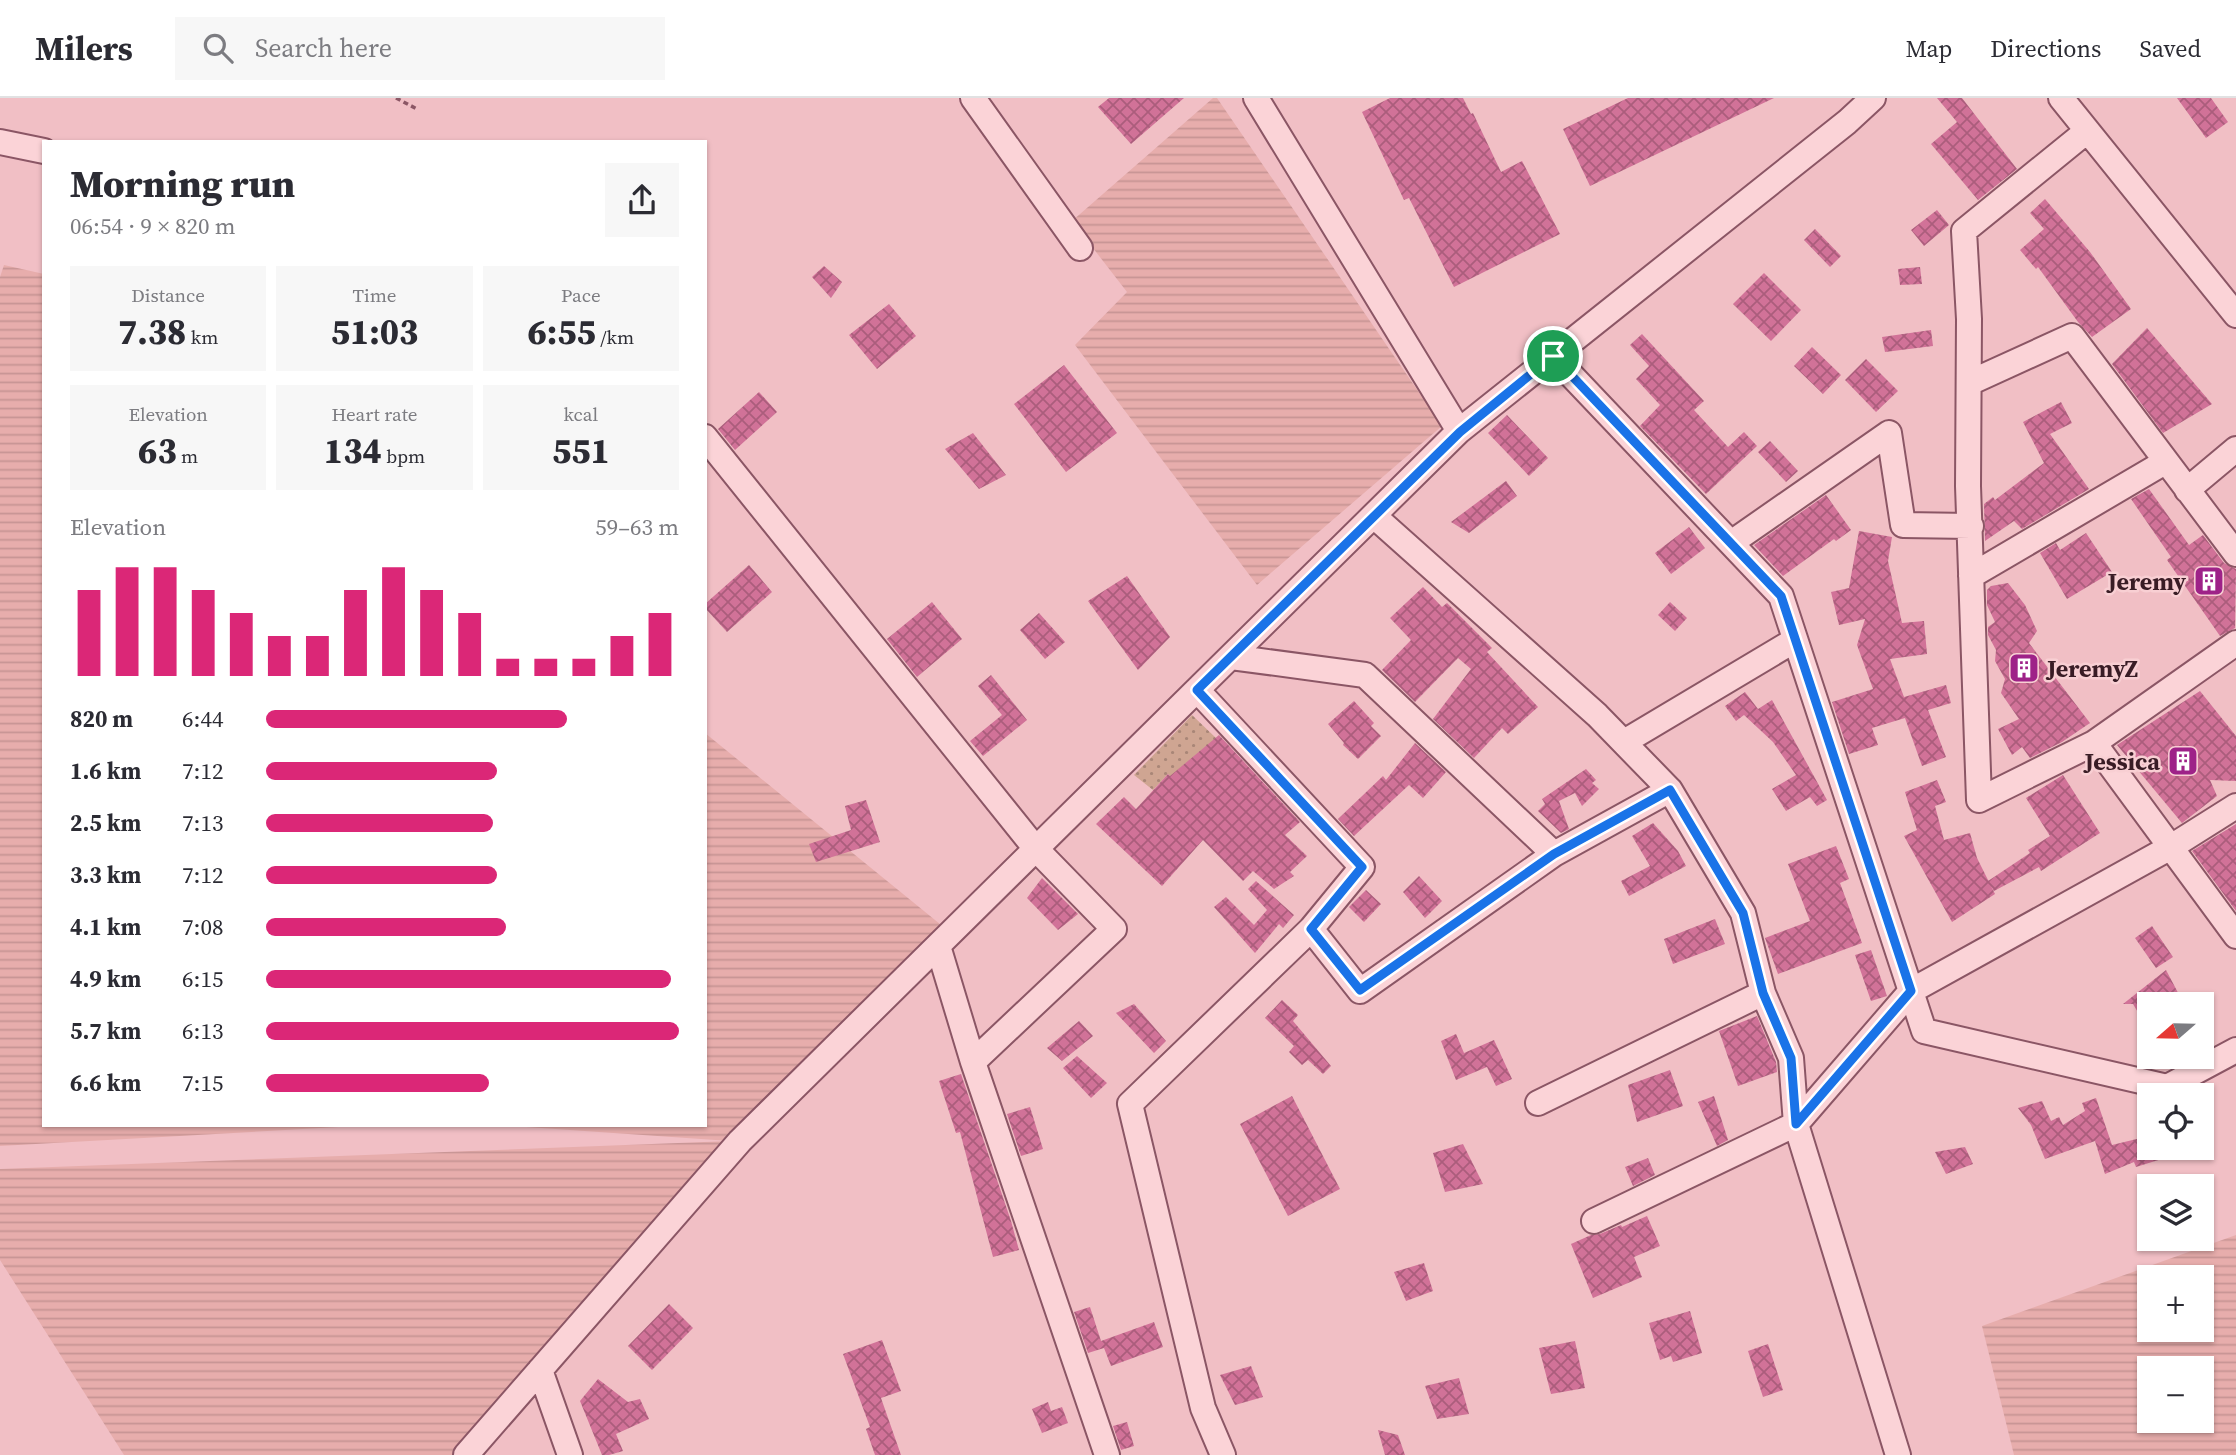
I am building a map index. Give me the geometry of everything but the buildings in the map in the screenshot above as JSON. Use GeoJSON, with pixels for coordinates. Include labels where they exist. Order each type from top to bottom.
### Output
{"type":"FeatureCollection","features":[{"type":"Feature","properties":{"kind":"street"},"geometry":{"type":"LineString","coordinates":[[972,98],[1080,248]]}},
{"type":"Feature","properties":{"kind":"street"},"geometry":{"type":"LineString","coordinates":[[1256,98],[1460,432]]}},
{"type":"Feature","properties":{"kind":"street"},"geometry":{"type":"LineString","coordinates":[[466,1455],[740,1141],[1460,432],[1847,122],[1873,98]]}},
{"type":"Feature","properties":{"kind":"street"},"geometry":{"type":"LineString","coordinates":[[2061,98],[2236,315]]}},
{"type":"Feature","properties":{"kind":"street"},"geometry":{"type":"LineString","coordinates":[[2087,131],[1964,231],[1969,319],[1968,486],[1979,800],[2094,743],[2236,643]]}},
{"type":"Feature","properties":{"kind":"street"},"geometry":{"type":"LineString","coordinates":[[0,142],[42,151]]}},
{"type":"Feature","properties":{"kind":"street"},"geometry":{"type":"LineString","coordinates":[[1969,383],[2072,336],[2236,554]]}},
{"type":"Feature","properties":{"kind":"street"},"geometry":{"type":"LineString","coordinates":[[1553,356],[1781,596],[1924,1031],[2167,1087],[2236,1050]]}},
{"type":"Feature","properties":{"kind":"street"},"geometry":{"type":"LineString","coordinates":[[1731,543],[1889,433],[1903,525],[1971,526]]}},
{"type":"Feature","properties":{"kind":"street"},"geometry":{"type":"LineString","coordinates":[[707,439],[1036,849],[1114,929],[973,1062]]}},
{"type":"Feature","properties":{"kind":"street"},"geometry":{"type":"LineString","coordinates":[[2188,490],[2236,449]]}},
{"type":"Feature","properties":{"kind":"street"},"geometry":{"type":"LineString","coordinates":[[1971,576],[2165,462]]}},
{"type":"Feature","properties":{"kind":"street"},"geometry":{"type":"LineString","coordinates":[[1374,516],[1597,715],[1670,790],[1743,913],[1763,993],[1791,1058],[1796,1124],[1898,1455]]}},
{"type":"Feature","properties":{"kind":"street"},"geometry":{"type":"LineString","coordinates":[[1624,742],[1795,640]]}},
{"type":"Feature","properties":{"kind":"street"},"geometry":{"type":"LineString","coordinates":[[1231,657],[1365,675],[1554,854]]}},
{"type":"Feature","properties":{"kind":"street"},"geometry":{"type":"LineString","coordinates":[[1197,690],[1362,867],[1311,929],[1130,1104],[1203,1408],[1223,1455]]}},
{"type":"Feature","properties":{"kind":"street"},"geometry":{"type":"LineString","coordinates":[[2094,743],[2236,936]]}},
{"type":"Feature","properties":{"kind":"street"},"geometry":{"type":"LineString","coordinates":[[1311,929],[1360,990],[1554,854],[1670,790]]}},
{"type":"Feature","properties":{"kind":"street"},"geometry":{"type":"LineString","coordinates":[[1594,1221],[1796,1124],[1911,991],[2171,848],[2236,806]]}},
{"type":"Feature","properties":{"kind":"street"},"geometry":{"type":"LineString","coordinates":[[938,946],[973,1062],[1107,1455]]}},
{"type":"Feature","properties":{"kind":"street"},"geometry":{"type":"LineString","coordinates":[[1538,1103],[1763,993]]}},
{"type":"Feature","properties":{"kind":"street"},"geometry":{"type":"LineString","coordinates":[[540,1370],[570,1455]]}},
{"type":"Feature","properties":{"kind":"path"},"geometry":{"type":"LineString","coordinates":[[396,98],[417,109]]}},
{"type":"Feature","properties":{"kind":"shaded area"},"geometry":{"type":"Polygon","coordinates":[[[1213,98],[1217,98],[1442,426],[1257,585],[1075,345],[1127,292],[1072,221],[1213,98]]]}},
{"type":"Feature","properties":{"kind":"shaded area"},"geometry":{"type":"Polygon","coordinates":[[[4,265],[42,274],[42,1127],[338,1127],[0,1146],[0,277],[4,265]]]}},
{"type":"Feature","properties":{"kind":"shaded area"},"geometry":{"type":"Polygon","coordinates":[[[1192,715],[1216,738],[1245,848],[1168,774],[1153,790],[1134,775],[1192,715]]]}},
{"type":"Feature","properties":{"kind":"shaded area"},"geometry":{"type":"Polygon","coordinates":[[[707,735],[951,933],[454,1455],[124,1455],[0,1260],[0,1169],[730,1141],[527,1127],[707,1127],[707,735]]]}},
{"type":"Feature","properties":{"kind":"shaded area"},"geometry":{"type":"Polygon","coordinates":[[[2236,1235],[2236,1455],[2014,1455],[1982,1326],[2137,1270],[2137,1342],[2214,1342],[2214,1265],[2152,1265],[2191,1251],[2214,1251],[2214,1243],[2236,1235]]]}},
{"type":"Feature","properties":{"kind":"place","name":"Jeremy"},"geometry":{"type":"Point","coordinates":[2209,581]}},
{"type":"Feature","properties":{"kind":"place","name":"JeremyZ"},"geometry":{"type":"Point","coordinates":[2024,668]}},
{"type":"Feature","properties":{"kind":"place","name":"Jessica"},"geometry":{"type":"Point","coordinates":[2183,761]}},
{"type":"Feature","properties":{"kind":"route"},"geometry":{"type":"LineString","coordinates":[[1553,356],[1781,596],[1911,991],[1796,1124],[1791,1058],[1763,993],[1743,913],[1670,790],[1554,854],[1360,990],[1311,929],[1362,867],[1197,690],[1460,432],[1553,356]]}}]}
